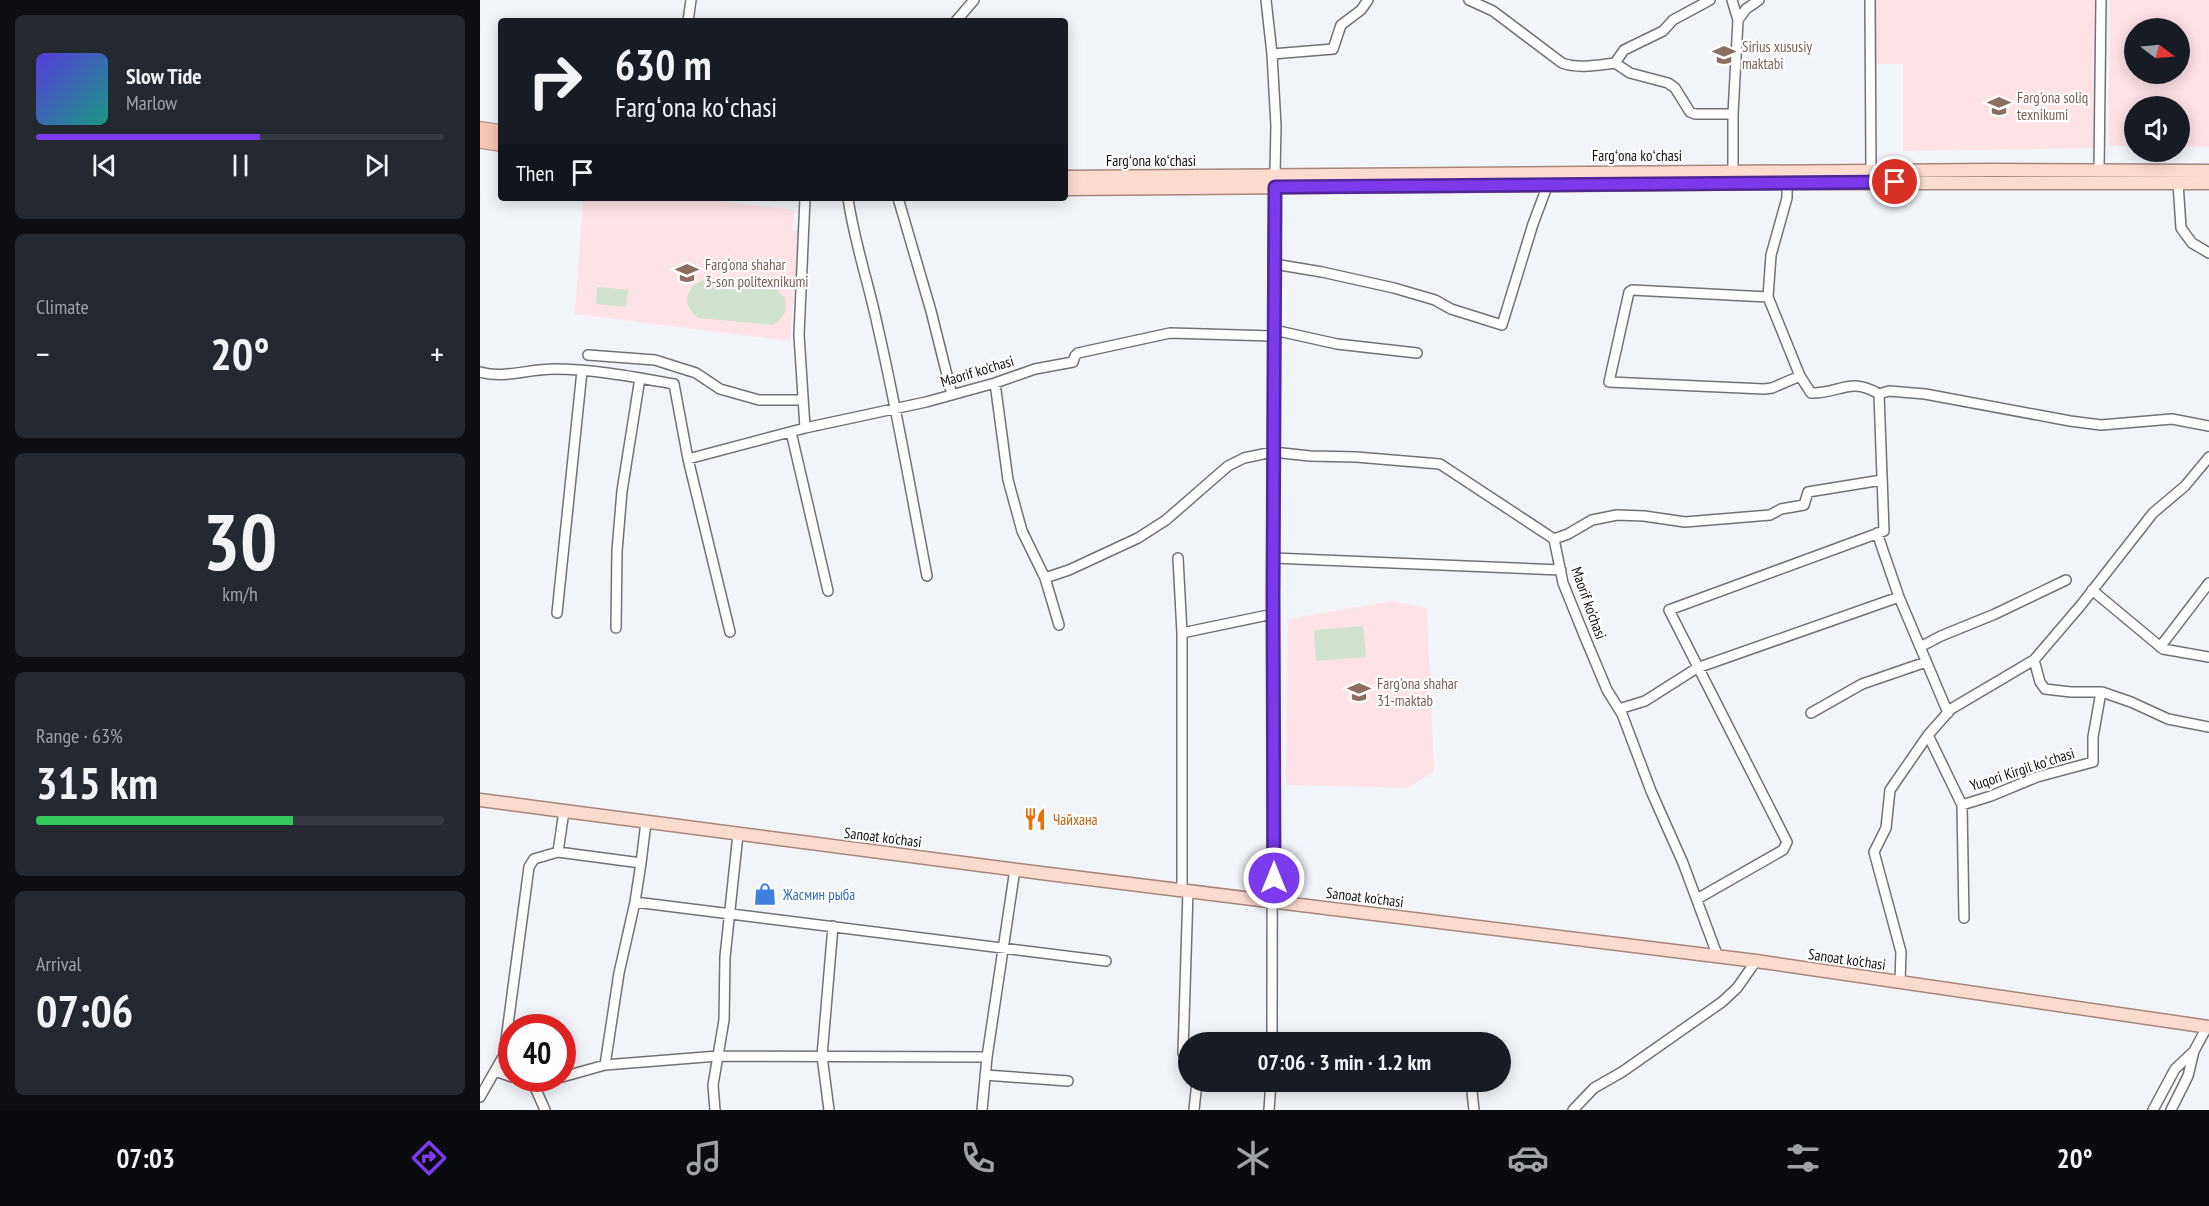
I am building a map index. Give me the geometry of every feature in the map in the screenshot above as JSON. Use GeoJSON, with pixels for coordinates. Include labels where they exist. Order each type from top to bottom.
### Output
{"type":"FeatureCollection","features":[{"type":"Feature","properties":{"kind":"highway"},"geometry":{"type":"LineString","coordinates":[[480,129],[498,132]]}},
{"type":"Feature","properties":{"kind":"highway"},"geometry":{"type":"LineString","coordinates":[[480,141],[498,144]]}},
{"type":"Feature","properties":{"kind":"main road","name":"Fargʻona koʻchasi"},"geometry":{"type":"LineString","coordinates":[[1068,177],[1548,184],[1787,177],[2053,177],[2099,170],[2209,171]]}},
{"type":"Feature","properties":{"kind":"main road","name":"Fargʻona koʻchasi"},"geometry":{"type":"LineString","coordinates":[[1068,189],[1275,181],[1733,171],[1787,177],[1870,171],[2209,183]]}},
{"type":"Feature","properties":{"kind":"main road","name":"Sanoat ko'chasi"},"geometry":{"type":"LineString","coordinates":[[480,800],[1185,891],[1274,900],[1756,961],[2208,1027]]}},
{"type":"Feature","properties":{"kind":"street"},"geometry":{"type":"LineString","coordinates":[[688,18],[691,0]]}},
{"type":"Feature","properties":{"kind":"street"},"geometry":{"type":"LineString","coordinates":[[959,18],[974,0]]}},
{"type":"Feature","properties":{"kind":"street"},"geometry":{"type":"LineString","coordinates":[[1266,0],[1276,126],[1272,1032]]}},
{"type":"Feature","properties":{"kind":"street"},"geometry":{"type":"LineString","coordinates":[[1272,54],[1333,49],[1341,25],[1361,10],[1368,0]]}},
{"type":"Feature","properties":{"kind":"street"},"geometry":{"type":"LineString","coordinates":[[1469,0],[1493,11],[1562,63],[1568,65],[1615,63],[1629,73],[1668,83],[1676,88],[1690,112],[1733,114]]}},
{"type":"Feature","properties":{"kind":"street"},"geometry":{"type":"LineString","coordinates":[[1615,63],[1624,50],[1663,31],[1673,20],[1710,0]]}},
{"type":"Feature","properties":{"kind":"street"},"geometry":{"type":"LineString","coordinates":[[1732,0],[1738,20],[1733,114],[1733,171]]}},
{"type":"Feature","properties":{"kind":"street"},"geometry":{"type":"LineString","coordinates":[[1738,20],[1746,9],[1759,0]]}},
{"type":"Feature","properties":{"kind":"street"},"geometry":{"type":"LineString","coordinates":[[1870,0],[1870,171]]}},
{"type":"Feature","properties":{"kind":"street"},"geometry":{"type":"LineString","coordinates":[[2099,170],[2101,0]]}},
{"type":"Feature","properties":{"kind":"street"},"geometry":{"type":"LineString","coordinates":[[1787,177],[1784,213],[1771,255],[1768,297],[1800,376],[1811,393],[1820,393],[1855,384],[1868,387],[1879,394],[1889,391],[1924,394],[2101,425],[2172,419],[2209,426]]}},
{"type":"Feature","properties":{"kind":"street"},"geometry":{"type":"LineString","coordinates":[[2178,183],[2181,228],[2192,243],[2209,253]]}},
{"type":"Feature","properties":{"kind":"street"},"geometry":{"type":"LineString","coordinates":[[1274,264],[1394,288],[1435,300],[1451,309],[1502,325],[1548,184]]}},
{"type":"Feature","properties":{"kind":"street"},"geometry":{"type":"LineString","coordinates":[[805,201],[800,335],[805,428]]}},
{"type":"Feature","properties":{"kind":"street"},"geometry":{"type":"LineString","coordinates":[[848,201],[852,229],[878,326],[896,409],[927,576]]}},
{"type":"Feature","properties":{"kind":"street"},"geometry":{"type":"LineString","coordinates":[[899,201],[931,311],[952,395]]}},
{"type":"Feature","properties":{"kind":"street"},"geometry":{"type":"LineString","coordinates":[[1768,297],[1632,290],[1629,292],[1609,382],[1764,389],[1800,376]]}},
{"type":"Feature","properties":{"kind":"street","name":"Maorif ko'chasi"},"geometry":{"type":"LineString","coordinates":[[688,459],[805,428],[952,395],[1035,369],[1073,362],[1078,353],[1170,333],[1274,333],[1337,344],[1417,353]]}},
{"type":"Feature","properties":{"kind":"street"},"geometry":{"type":"LineString","coordinates":[[588,355],[656,360],[696,373],[720,389],[759,400],[803,400]]}},
{"type":"Feature","properties":{"kind":"street"},"geometry":{"type":"LineString","coordinates":[[480,372],[495,376],[552,369],[640,378],[674,384],[688,459],[730,632]]}},
{"type":"Feature","properties":{"kind":"street"},"geometry":{"type":"LineString","coordinates":[[557,613],[582,371]]}},
{"type":"Feature","properties":{"kind":"street"},"geometry":{"type":"LineString","coordinates":[[616,628],[617,551],[622,491],[640,378]]}},
{"type":"Feature","properties":{"kind":"street"},"geometry":{"type":"LineString","coordinates":[[995,383],[1008,480],[1022,531],[1045,578],[1059,625]]}},
{"type":"Feature","properties":{"kind":"street"},"geometry":{"type":"LineString","coordinates":[[1697,899],[1783,850],[1787,843],[1718,702],[1697,668],[1669,610],[1884,531],[1879,394]]}},
{"type":"Feature","properties":{"kind":"street"},"geometry":{"type":"LineString","coordinates":[[791,432],[828,591]]}},
{"type":"Feature","properties":{"kind":"street"},"geometry":{"type":"LineString","coordinates":[[1045,578],[1069,570],[1138,538],[1166,520],[1228,466],[1244,458],[1273,452],[1440,464],[1554,539],[1592,520],[1617,515],[1685,522],[1770,515],[1781,509],[1804,506],[1808,492],[1882,480]]}},
{"type":"Feature","properties":{"kind":"street"},"geometry":{"type":"LineString","coordinates":[[1900,981],[1901,952],[1874,852],[1887,828],[1890,790],[1928,735],[1948,713],[1972,695],[2034,660],[2153,513],[2185,486],[2209,457]]}},
{"type":"Feature","properties":{"kind":"street"},"geometry":{"type":"LineString","coordinates":[[1876,533],[1899,597],[1948,713]]}},
{"type":"Feature","properties":{"kind":"street","name":"Maorif ko'chasi"},"geometry":{"type":"LineString","coordinates":[[1554,539],[1563,583],[1607,690],[1619,709],[1651,791],[1683,863],[1718,957]]}},
{"type":"Feature","properties":{"kind":"street"},"geometry":{"type":"LineString","coordinates":[[1178,558],[1182,633],[1185,891],[1183,1032]]}},
{"type":"Feature","properties":{"kind":"street"},"geometry":{"type":"LineString","coordinates":[[1273,558],[1561,570]]}},
{"type":"Feature","properties":{"kind":"street"},"geometry":{"type":"LineString","coordinates":[[1920,647],[2066,580]]}},
{"type":"Feature","properties":{"kind":"street"},"geometry":{"type":"LineString","coordinates":[[2160,647],[2209,583]]}},
{"type":"Feature","properties":{"kind":"street"},"geometry":{"type":"LineString","coordinates":[[2092,590],[2163,649],[2209,657]]}},
{"type":"Feature","properties":{"kind":"street"},"geometry":{"type":"LineString","coordinates":[[1619,709],[1645,701],[1697,668],[1899,597]]}},
{"type":"Feature","properties":{"kind":"street"},"geometry":{"type":"LineString","coordinates":[[1182,633],[1273,615]]}},
{"type":"Feature","properties":{"kind":"street"},"geometry":{"type":"LineString","coordinates":[[2034,660],[2040,682],[2045,689],[2100,692],[2131,702],[2168,719],[2209,727]]}},
{"type":"Feature","properties":{"kind":"street"},"geometry":{"type":"LineString","coordinates":[[1811,713],[1862,684],[1926,662]]}},
{"type":"Feature","properties":{"kind":"street","name":"Yuqori Kirgil koʻchasi"},"geometry":{"type":"LineString","coordinates":[[1962,805],[2037,777],[2093,762],[2093,737],[2100,692]]}},
{"type":"Feature","properties":{"kind":"street","name":"Yuqori Kirgil koʻchasi"},"geometry":{"type":"LineString","coordinates":[[1928,735],[1962,805],[1964,918]]}},
{"type":"Feature","properties":{"kind":"street"},"geometry":{"type":"LineString","coordinates":[[558,852],[564,811]]}},
{"type":"Feature","properties":{"kind":"street"},"geometry":{"type":"LineString","coordinates":[[605,1065],[619,973],[635,902],[646,822]]}},
{"type":"Feature","properties":{"kind":"street"},"geometry":{"type":"LineString","coordinates":[[715,1110],[713,1085],[724,1020],[725,957],[738,834]]}},
{"type":"Feature","properties":{"kind":"street"},"geometry":{"type":"LineString","coordinates":[[480,1096],[504,1055],[529,867],[534,859],[558,852],[640,863]]}},
{"type":"Feature","properties":{"kind":"street"},"geometry":{"type":"LineString","coordinates":[[982,1110],[987,1057],[1016,869]]}},
{"type":"Feature","properties":{"kind":"street"},"geometry":{"type":"LineString","coordinates":[[635,902],[1106,961]]}},
{"type":"Feature","properties":{"kind":"street"},"geometry":{"type":"LineString","coordinates":[[828,1110],[822,1056],[833,926]]}},
{"type":"Feature","properties":{"kind":"street"},"geometry":{"type":"LineString","coordinates":[[1573,1110],[1594,1088],[1622,1072],[1722,1002],[1737,988],[1756,961]]}},
{"type":"Feature","properties":{"kind":"street"},"geometry":{"type":"LineString","coordinates":[[2153,1110],[2175,1069],[2194,1051],[2208,1027]]}},
{"type":"Feature","properties":{"kind":"street"},"geometry":{"type":"LineString","coordinates":[[2171,1110],[2188,1076],[2194,1051]]}},
{"type":"Feature","properties":{"kind":"street"},"geometry":{"type":"LineString","coordinates":[[576,1073],[605,1065],[718,1056],[987,1057]]}},
{"type":"Feature","properties":{"kind":"street"},"geometry":{"type":"LineString","coordinates":[[985,1075],[1068,1081]]}},
{"type":"Feature","properties":{"kind":"street"},"geometry":{"type":"LineString","coordinates":[[537,1092],[545,1110]]}},
{"type":"Feature","properties":{"kind":"street"},"geometry":{"type":"LineString","coordinates":[[1194,1110],[1197,1092]]}},
{"type":"Feature","properties":{"kind":"street"},"geometry":{"type":"LineString","coordinates":[[1269,1110],[1270,1092]]}},
{"type":"Feature","properties":{"kind":"street"},"geometry":{"type":"LineString","coordinates":[[1472,1092],[1474,1110]]}},
{"type":"Feature","properties":{"kind":"shaded area","name":"Farg'ona soliq texnikumi"},"geometry":{"type":"Polygon","coordinates":[[[1874,0],[2096,0],[2094,148],[1903,151],[1903,64],[1874,64],[1874,0]]]}},
{"type":"Feature","properties":{"kind":"shaded area"},"geometry":{"type":"Polygon","coordinates":[[[2110,0],[2209,0],[2209,147],[2190,147],[2190,96],[2124,96],[2124,146],[2109,146],[2110,0]]]}},
{"type":"Feature","properties":{"kind":"shaded area","name":"Farg‘ona shahar 3-son politexnikumi"},"geometry":{"type":"Polygon","coordinates":[[[583,201],[718,201],[795,210],[792,230],[799,231],[790,341],[575,314],[583,201]]]}},
{"type":"Feature","properties":{"kind":"shaded area","name":"Farg'ona shahar 31-maktab"},"geometry":{"type":"Polygon","coordinates":[[[1392,601],[1427,608],[1434,772],[1407,788],[1286,785],[1288,619],[1392,601]]]}},
{"type":"Feature","properties":{"kind":"green space"},"geometry":{"type":"Polygon","coordinates":[[[704,280],[776,289],[785,298],[786,311],[778,322],[772,325],[700,318],[694,315],[687,304],[687,298],[692,286],[704,280]]]}},
{"type":"Feature","properties":{"kind":"green space"},"geometry":{"type":"Polygon","coordinates":[[[597,287],[628,290],[626,307],[596,304],[597,287]]]}},
{"type":"Feature","properties":{"kind":"green space"},"geometry":{"type":"Polygon","coordinates":[[[1363,626],[1366,657],[1316,661],[1314,630],[1363,626]]]}},
{"type":"Feature","properties":{"kind":"place","name":"Sirius xususiy maktabi"},"geometry":{"type":"Point","coordinates":[1724,55]}},
{"type":"Feature","properties":{"kind":"place","name":"Farg'ona soliq texnikumi"},"geometry":{"type":"Point","coordinates":[1999,106]}},
{"type":"Feature","properties":{"kind":"place","name":"Farg‘ona shahar 3-son politexnikumi"},"geometry":{"type":"Point","coordinates":[687,273]}},
{"type":"Feature","properties":{"kind":"place","name":"Farg'ona shahar 31-maktab"},"geometry":{"type":"Point","coordinates":[1359,692]}},
{"type":"Feature","properties":{"kind":"place","name":"Чайхана"},"geometry":{"type":"Point","coordinates":[1035,819]}},
{"type":"Feature","properties":{"kind":"place","name":"Жасмин рыба"},"geometry":{"type":"Point","coordinates":[765,894]}},
{"type":"Feature","properties":{"kind":"route"},"geometry":{"type":"LineString","coordinates":[[1274,878],[1275,187],[1895,182]]}}]}
